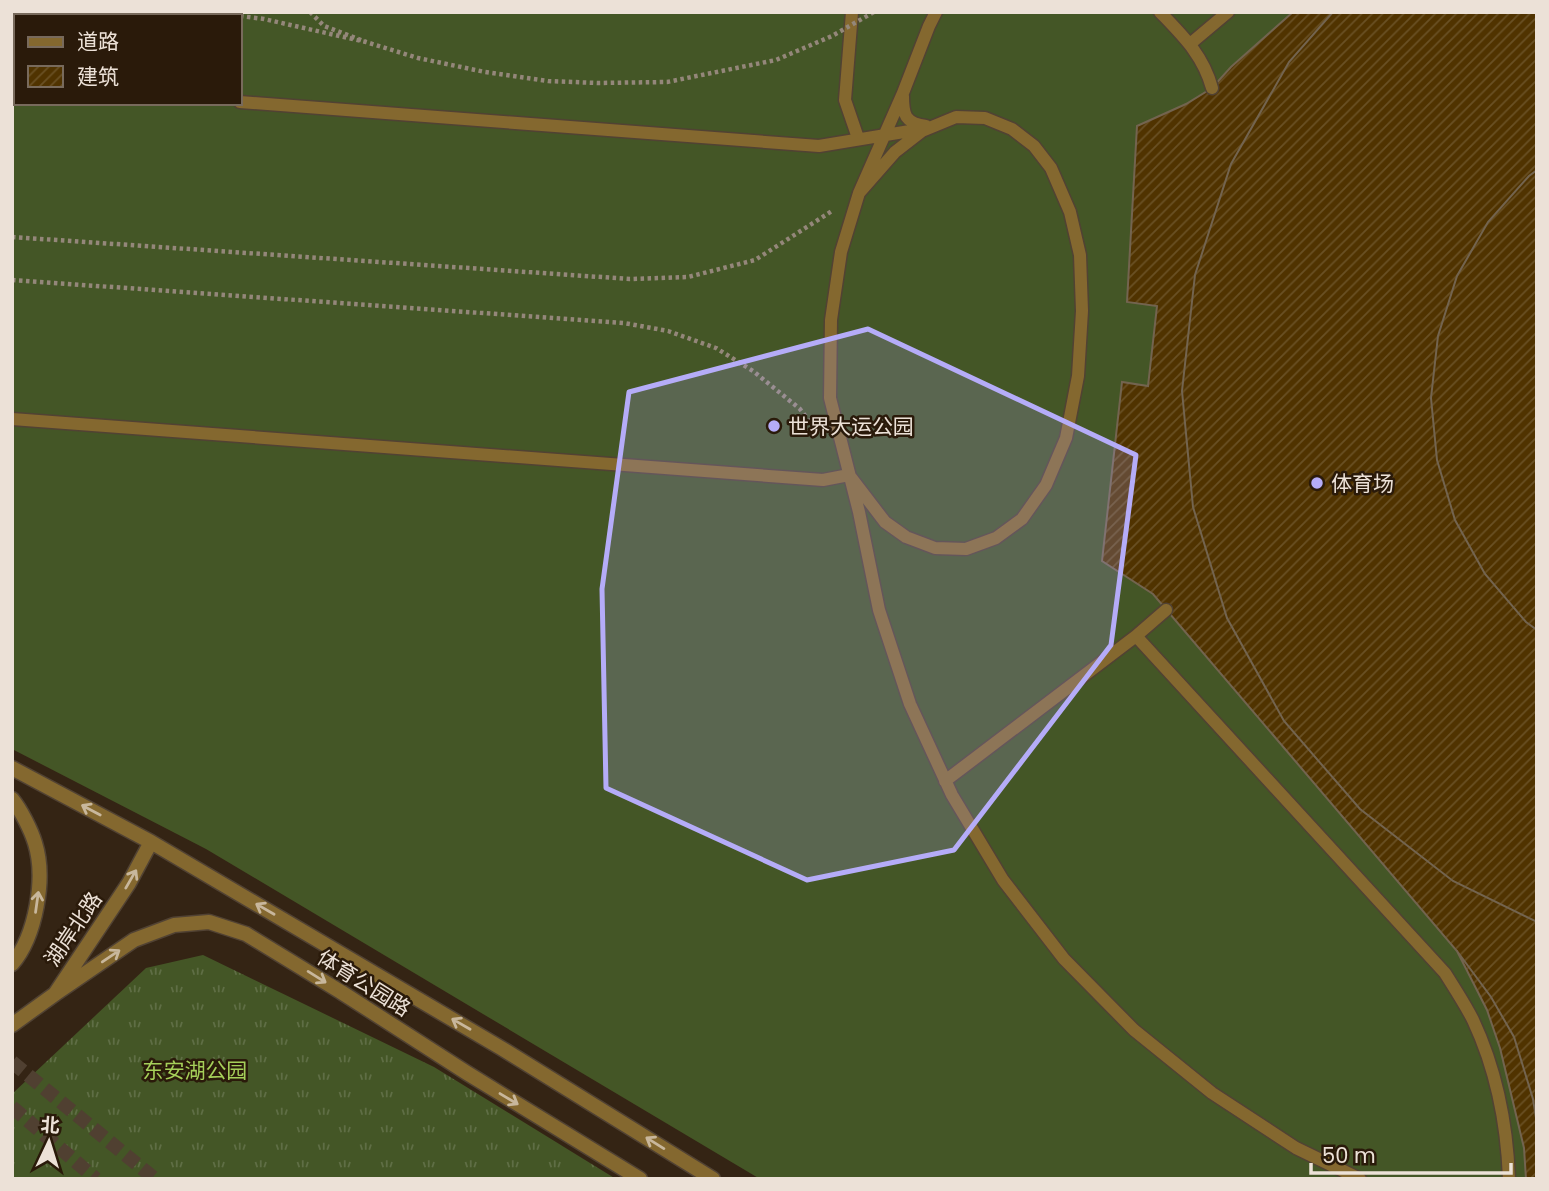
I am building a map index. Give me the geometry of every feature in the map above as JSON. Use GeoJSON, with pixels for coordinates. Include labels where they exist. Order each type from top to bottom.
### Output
{"type":"FeatureCollection","features":[{"type":"Feature","properties":{"kind":"street","name":"体育公园路"},"geometry":{"type":"LineString","coordinates":[[12,768],[151,842],[501,1048],[713,1179]]}},
{"type":"Feature","properties":{"kind":"street"},"geometry":{"type":"LineString","coordinates":[[12,799],[35,844],[40,878],[36,910],[28,940],[12,964]]}},
{"type":"Feature","properties":{"kind":"street","name":"湖岸北路"},"geometry":{"type":"LineString","coordinates":[[12,1025],[55,994],[129,883],[151,842]]}},
{"type":"Feature","properties":{"kind":"street","name":"体育公园路"},"geometry":{"type":"LineString","coordinates":[[55,994],[134,940],[174,925],[208,922],[246,934],[640,1179]]}},
{"type":"Feature","properties":{"kind":"lane"},"geometry":{"type":"LineString","coordinates":[[80,12],[109,14]]}},
{"type":"Feature","properties":{"kind":"lane"},"geometry":{"type":"LineString","coordinates":[[852,12],[845,100],[858,138]]}},
{"type":"Feature","properties":{"kind":"lane"},"geometry":{"type":"LineString","coordinates":[[936,12],[859,193],[841,252],[831,320],[830,398],[859,512],[879,610],[910,704],[951,795],[1003,880],[1064,959],[1134,1030],[1212,1093],[1296,1147],[1360,1179]]}},
{"type":"Feature","properties":{"kind":"lane"},"geometry":{"type":"LineString","coordinates":[[1160,12],[1190,44],[1208,72],[1212,88]]}},
{"type":"Feature","properties":{"kind":"lane"},"geometry":{"type":"LineString","coordinates":[[1190,44],[1228,12]]}},
{"type":"Feature","properties":{"kind":"lane"},"geometry":{"type":"LineString","coordinates":[[903,93],[903,111],[908,120],[918,125],[933,127]]}},
{"type":"Feature","properties":{"kind":"lane"},"geometry":{"type":"LineString","coordinates":[[242,102],[819,146],[933,127]]}},
{"type":"Feature","properties":{"kind":"lane"},"geometry":{"type":"LineString","coordinates":[[849,475],[886,522],[906,537],[935,548],[966,549],[996,538],[1022,519],[1046,485],[1066,438],[1078,376],[1082,312],[1080,256],[1070,212],[1051,168],[1034,146],[1012,129],[985,118],[956,117],[922,131],[895,152],[859,193]]}},
{"type":"Feature","properties":{"kind":"lane"},"geometry":{"type":"LineString","coordinates":[[12,419],[823,480],[849,475]]}},
{"type":"Feature","properties":{"kind":"lane"},"geometry":{"type":"LineString","coordinates":[[945,781],[1167,610]]}},
{"type":"Feature","properties":{"kind":"lane"},"geometry":{"type":"LineString","coordinates":[[1136,636],[1446,973],[1474,1022],[1488,1059],[1505,1128],[1509,1179]]}},
{"type":"Feature","properties":{"kind":"path"},"geometry":{"type":"LineString","coordinates":[[310,12],[324,26],[418,58],[485,72],[548,81],[598,83],[667,82],[776,60],[832,36],[874,12]]}},
{"type":"Feature","properties":{"kind":"path"},"geometry":{"type":"LineString","coordinates":[[242,16],[366,41]]}},
{"type":"Feature","properties":{"kind":"path"},"geometry":{"type":"LineString","coordinates":[[12,237],[630,279],[688,277],[755,260],[859,193]]}},
{"type":"Feature","properties":{"kind":"path"},"geometry":{"type":"LineString","coordinates":[[12,280],[624,323],[668,331],[716,348],[753,371],[800,409],[825,442]]}},
{"type":"Feature","properties":{"kind":"highlighted area"},"geometry":{"type":"Polygon","coordinates":[[[868,329],[1136,455],[1111,645],[954,850],[807,880],[606,788],[602,589],[629,392],[868,329]]]}},
{"type":"Feature","properties":{"kind":"green space","name":"世界大运公园"},"geometry":{"type":"Polygon","coordinates":[[[12,12],[1537,12],[1537,1179],[760,1179],[206,849],[12,749],[12,12]]]}},
{"type":"Feature","properties":{"kind":"green space","name":"东安湖公园"},"geometry":{"type":"Polygon","coordinates":[[[203,955],[434,1067],[616,1179],[12,1179],[12,1094],[146,968],[203,955]]]}},
{"type":"Feature","properties":{"kind":"building"},"geometry":{"type":"Polygon","coordinates":[[[12,12],[167,12],[14,14],[12,54],[12,12]]]}},
{"type":"Feature","properties":{"kind":"building","name":"体育场"},"geometry":{"type":"Polygon","coordinates":[[[1293,12],[1537,12],[1537,1124],[1533,1099],[1514,1037],[1491,997],[1457,951],[1153,594],[1102,561],[1122,382],[1148,386],[1157,306],[1127,302],[1137,126],[1186,104],[1212,88],[1231,67],[1293,12]]]}},
{"type":"Feature","properties":{"kind":"building","name":"体育场"},"geometry":{"type":"Polygon","coordinates":[[[1333,12],[1537,12],[1537,170],[1488,222],[1457,276],[1438,336],[1431,398],[1437,460],[1455,520],[1485,574],[1526,622],[1537,630],[1537,922],[1453,881],[1360,809],[1284,721],[1227,618],[1193,507],[1182,391],[1195,275],[1231,164],[1289,62],[1333,12]]]}},
{"type":"Feature","properties":{"kind":"building"},"geometry":{"type":"Polygon","coordinates":[[[1457,951],[1491,997],[1514,1037],[1533,1099],[1537,1124],[1537,1179],[1526,1179],[1524,1148],[1500,1048],[1487,1010],[1457,951]]]}},
{"type":"Feature","properties":{"kind":"tunnel"},"geometry":{"type":"LineString","coordinates":[[12,1062],[155,1179]]}},
{"type":"Feature","properties":{"kind":"tunnel"},"geometry":{"type":"LineString","coordinates":[[12,1107],[96,1179]]}},
{"type":"Feature","properties":{"kind":"place","name":"世界大运公园"},"geometry":{"type":"Point","coordinates":[774,426]}},
{"type":"Feature","properties":{"kind":"place","name":"体育场"},"geometry":{"type":"Point","coordinates":[1317,483]}}]}
